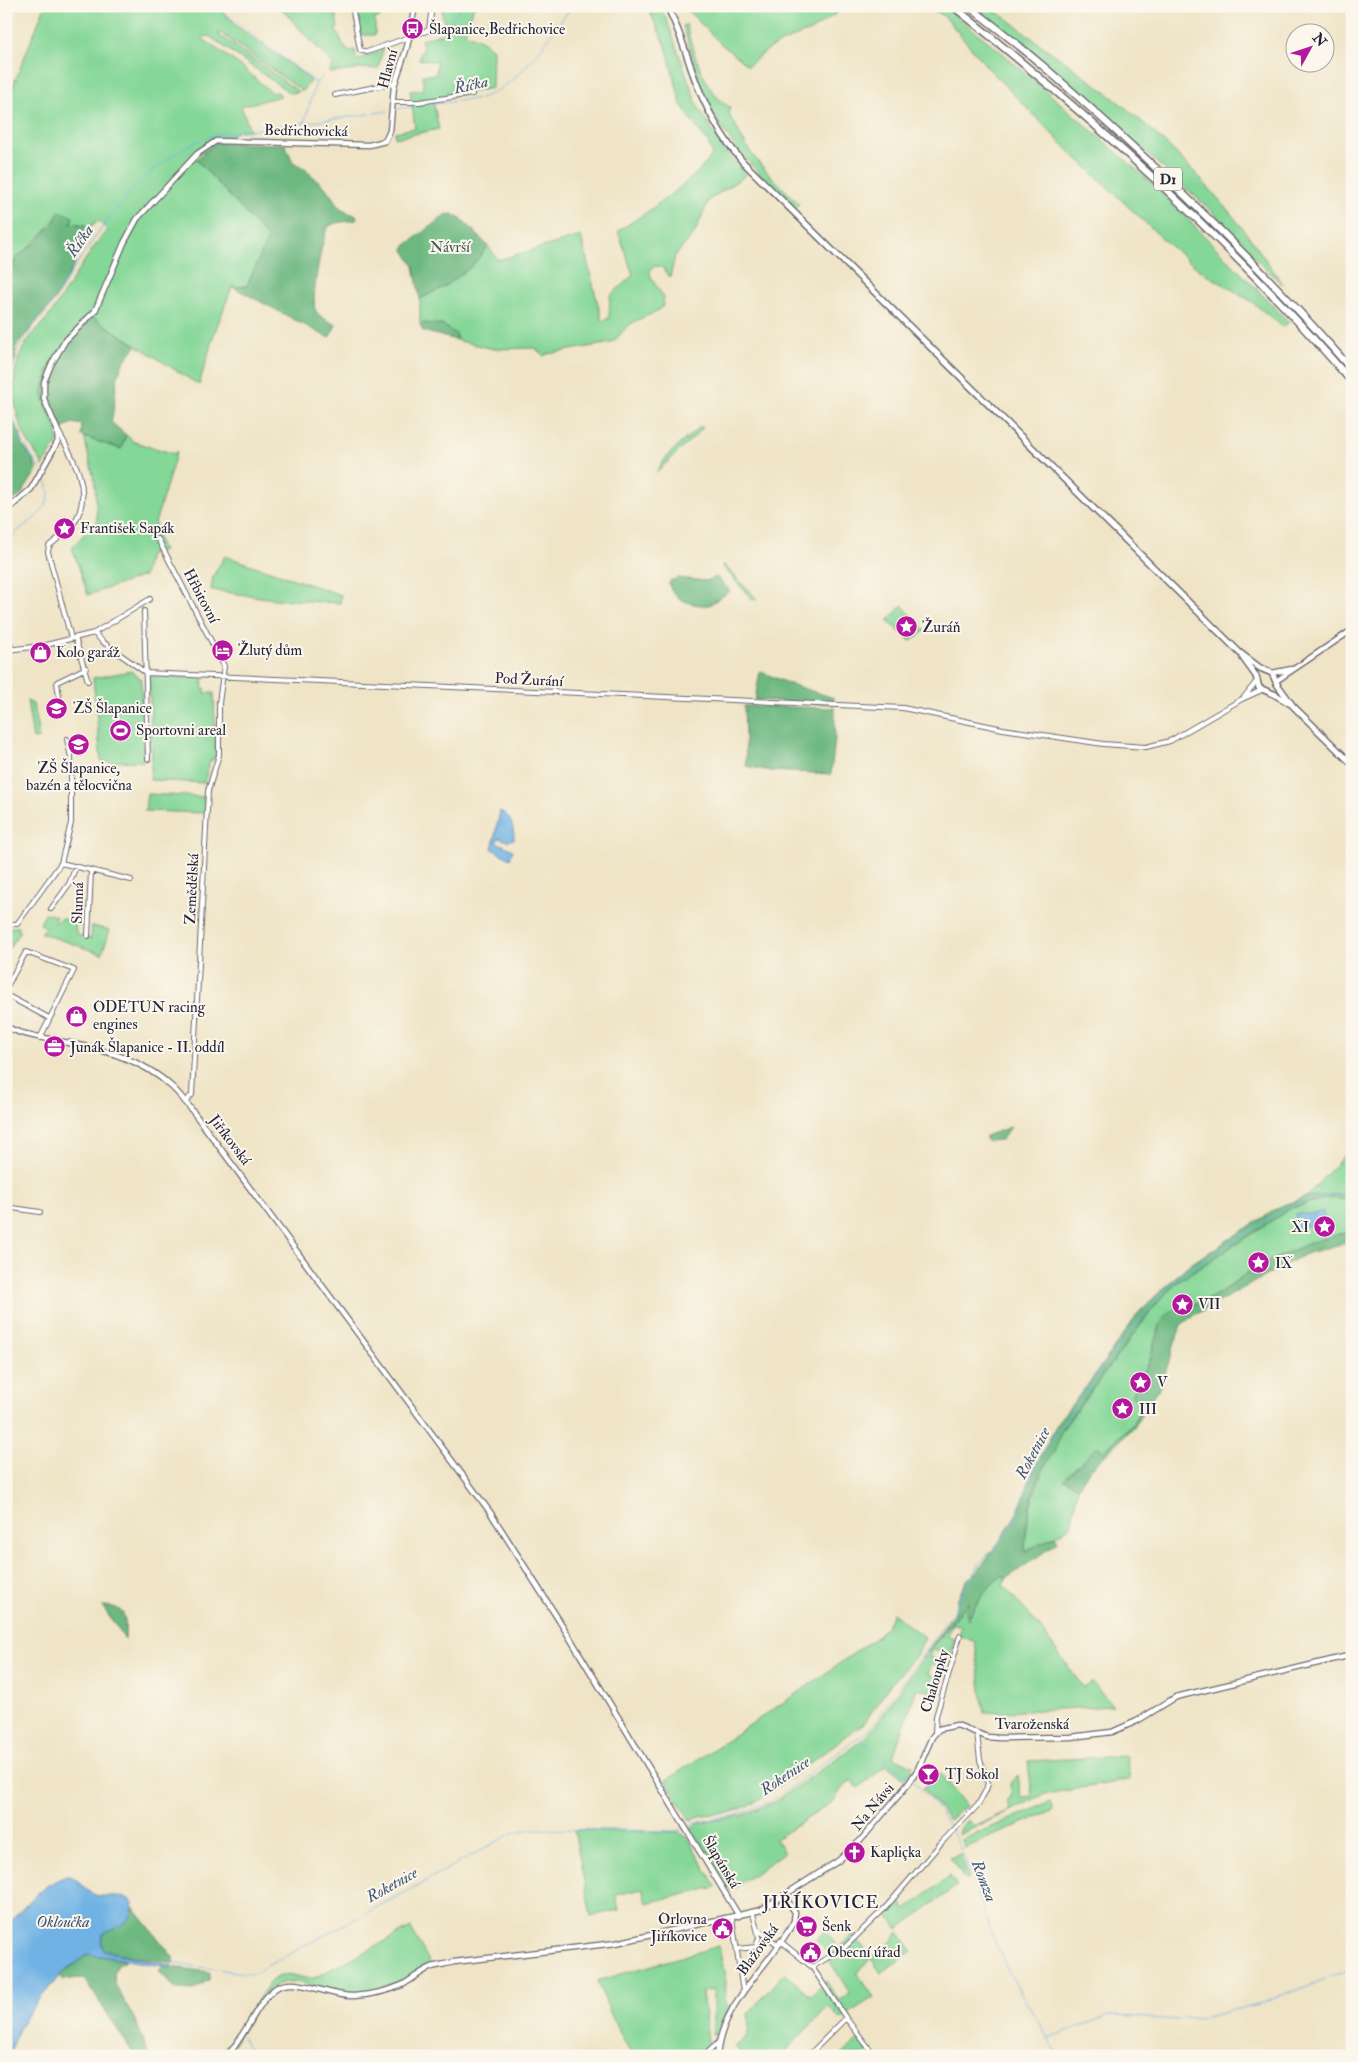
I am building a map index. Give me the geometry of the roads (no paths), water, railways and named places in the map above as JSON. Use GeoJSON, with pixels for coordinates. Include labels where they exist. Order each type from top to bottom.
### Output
{"type":"FeatureCollection","features":[{"type":"Feature","properties":{"kind":"highway","name":"D1"},"geometry":{"type":"LineString","coordinates":[[953,6],[1065,98],[1158,181],[1285,308],[1352,382]]}},
{"type":"Feature","properties":{"kind":"highway","name":"D1"},"geometry":{"type":"LineString","coordinates":[[968,6],[1071,91],[1162,173],[1291,302],[1352,370]]}},
{"type":"Feature","properties":{"kind":"main road"},"geometry":{"type":"LineString","coordinates":[[667,6],[678,30],[710,117],[725,140],[743,162],[1240,653],[1265,671],[1272,673],[1293,706],[1352,764]]}},
{"type":"Feature","properties":{"kind":"main road"},"geometry":{"type":"LineString","coordinates":[[1240,653],[1256,681],[1265,690],[1293,706]]}},
{"type":"Feature","properties":{"kind":"main road"},"geometry":{"type":"LineString","coordinates":[[1256,681],[1258,675],[1265,671]]}},
{"type":"Feature","properties":{"kind":"main road"},"geometry":{"type":"LineString","coordinates":[[1265,690],[1273,688],[1276,682]]}},
{"type":"Feature","properties":{"kind":"street"},"geometry":{"type":"LineString","coordinates":[[352,6],[360,50],[363,52],[429,30],[432,6]]}},
{"type":"Feature","properties":{"kind":"street","name":"Hlavní"},"geometry":{"type":"LineString","coordinates":[[388,138],[395,82],[409,38],[415,6]]}},
{"type":"Feature","properties":{"kind":"street"},"geometry":{"type":"LineString","coordinates":[[335,95],[395,82]]}},
{"type":"Feature","properties":{"kind":"street"},"geometry":{"type":"LineString","coordinates":[[392,102],[419,102],[472,94]]}},
{"type":"Feature","properties":{"kind":"street","name":"Bedřichovická"},"geometry":{"type":"LineString","coordinates":[[57,429],[44,399],[44,382],[65,341],[95,311],[124,243],[137,219],[197,154],[210,144],[222,140],[369,145],[381,143],[388,138]]}},
{"type":"Feature","properties":{"kind":"street"},"geometry":{"type":"LineString","coordinates":[[6,511],[31,489],[58,441],[57,429]]}},
{"type":"Feature","properties":{"kind":"street"},"geometry":{"type":"LineString","coordinates":[[57,429],[78,468],[82,492],[77,519],[49,546],[48,552],[73,638],[86,668],[88,681]]}},
{"type":"Feature","properties":{"kind":"street","name":"Hřbitovní"},"geometry":{"type":"LineString","coordinates":[[158,539],[224,666],[222,676]]}},
{"type":"Feature","properties":{"kind":"street"},"geometry":{"type":"LineString","coordinates":[[6,650],[94,633],[150,599]]}},
{"type":"Feature","properties":{"kind":"street"},"geometry":{"type":"LineString","coordinates":[[144,611],[148,759]]}},
{"type":"Feature","properties":{"kind":"street"},"geometry":{"type":"LineString","coordinates":[[6,628],[12,650]]}},
{"type":"Feature","properties":{"kind":"street"},"geometry":{"type":"LineString","coordinates":[[1276,682],[1293,668],[1352,630]]}},
{"type":"Feature","properties":{"kind":"street"},"geometry":{"type":"LineString","coordinates":[[94,633],[110,648],[146,673],[222,676]]}},
{"type":"Feature","properties":{"kind":"street"},"geometry":{"type":"LineString","coordinates":[[59,697],[57,682],[86,668]]}},
{"type":"Feature","properties":{"kind":"street"},"geometry":{"type":"LineString","coordinates":[[1272,673],[1293,668]]}},
{"type":"Feature","properties":{"kind":"street","name":"Pod Žurání"},"geometry":{"type":"LineString","coordinates":[[222,676],[904,708],[1003,729],[1135,747],[1170,741],[1242,698]]}},
{"type":"Feature","properties":{"kind":"street","name":"Zemědělská"},"geometry":{"type":"LineString","coordinates":[[185,1102],[192,1095],[208,791],[219,755],[222,676]]}},
{"type":"Feature","properties":{"kind":"street"},"geometry":{"type":"LineString","coordinates":[[1242,698],[1256,681]]}},
{"type":"Feature","properties":{"kind":"street"},"geometry":{"type":"LineString","coordinates":[[1242,698],[1265,690]]}},
{"type":"Feature","properties":{"kind":"street"},"geometry":{"type":"LineString","coordinates":[[6,924],[17,924],[61,863],[71,823],[71,757],[67,739]]}},
{"type":"Feature","properties":{"kind":"street"},"geometry":{"type":"LineString","coordinates":[[6,760],[9,816],[6,839]]}},
{"type":"Feature","properties":{"kind":"street"},"geometry":{"type":"LineString","coordinates":[[61,863],[131,880]]}},
{"type":"Feature","properties":{"kind":"street"},"geometry":{"type":"LineString","coordinates":[[51,908],[69,884],[76,866]]}},
{"type":"Feature","properties":{"kind":"street","name":"Slunná"},"geometry":{"type":"LineString","coordinates":[[88,936],[91,870]]}},
{"type":"Feature","properties":{"kind":"street"},"geometry":{"type":"LineString","coordinates":[[6,988],[26,952],[74,970],[40,1038]]}},
{"type":"Feature","properties":{"kind":"street"},"geometry":{"type":"LineString","coordinates":[[6,995],[49,1018]]}},
{"type":"Feature","properties":{"kind":"street","name":"Jiříkovská"},"geometry":{"type":"LineString","coordinates":[[6,1027],[40,1038],[123,1056],[136,1061],[173,1087],[490,1512],[685,1826]]}},
{"type":"Feature","properties":{"kind":"street"},"geometry":{"type":"LineString","coordinates":[[6,1207],[40,1212]]}},
{"type":"Feature","properties":{"kind":"street","name":"Chaloupky"},"geometry":{"type":"LineString","coordinates":[[935,1732],[934,1722],[960,1636]]}},
{"type":"Feature","properties":{"kind":"street","name":"Tvaroženská"},"geometry":{"type":"LineString","coordinates":[[935,1732],[942,1727],[957,1725],[977,1733],[1000,1738],[1102,1735],[1132,1724],[1176,1697],[1352,1655]]}},
{"type":"Feature","properties":{"kind":"street","name":"Na Návsi"},"geometry":{"type":"LineString","coordinates":[[227,2056],[246,2031],[265,1999],[275,1988],[288,1982],[300,1984],[331,1995],[353,1996],[401,1985],[430,1968],[454,1962],[616,1943],[753,1914],[785,1897],[838,1861],[876,1825],[913,1777],[935,1732]]}},
{"type":"Feature","properties":{"kind":"street"},"geometry":{"type":"LineString","coordinates":[[812,1966],[844,1948],[886,1907],[978,1805],[988,1783],[980,1760],[977,1733]]}},
{"type":"Feature","properties":{"kind":"street","name":"Šlapánská"},"geometry":{"type":"LineString","coordinates":[[685,1826],[739,1916]]}},
{"type":"Feature","properties":{"kind":"street","name":"Blažovská"},"geometry":{"type":"LineString","coordinates":[[717,2056],[719,2042],[732,2008],[792,1924],[795,1916],[793,1907],[785,1897]]}},
{"type":"Feature","properties":{"kind":"street"},"geometry":{"type":"LineString","coordinates":[[737,1949],[756,1947],[759,1937],[753,1914]]}},
{"type":"Feature","properties":{"kind":"street"},"geometry":{"type":"LineString","coordinates":[[732,1918],[743,1992]]}},
{"type":"Feature","properties":{"kind":"street"},"geometry":{"type":"LineString","coordinates":[[757,1929],[812,1966],[846,2018],[875,2056]]}},
{"type":"Feature","properties":{"kind":"street"},"geometry":{"type":"LineString","coordinates":[[808,2056],[846,2018]]}},
{"type":"Feature","properties":{"kind":"street"},"geometry":{"type":"LineString","coordinates":[[704,2056],[719,2042]]}},
{"type":"Feature","properties":{"kind":"water"},"geometry":{"type":"Polygon","coordinates":[[[500,811],[511,822],[514,839],[508,841],[499,838],[496,842],[513,850],[510,859],[492,849],[500,811]]]}},
{"type":"Feature","properties":{"kind":"water"},"geometry":{"type":"Polygon","coordinates":[[[1323,1211],[1324,1216],[1309,1225],[1297,1227],[1293,1224],[1292,1221],[1295,1219],[1296,1214],[1314,1214],[1323,1211]]]}},
{"type":"Feature","properties":{"kind":"water","name":"Okloučka"},"geometry":{"type":"Polygon","coordinates":[[[67,1876],[73,1877],[97,1896],[128,1898],[131,1902],[133,1909],[128,1920],[103,1934],[101,1942],[104,1951],[172,1965],[171,1967],[163,1966],[88,1954],[64,1971],[37,2002],[20,2026],[9,2056],[6,2056],[6,1925],[40,1891],[56,1880],[67,1876]]]}},
{"type":"Feature","properties":{"kind":"waterway"},"geometry":{"type":"LineString","coordinates":[[215,6],[316,83]]}},
{"type":"Feature","properties":{"kind":"waterway"},"geometry":{"type":"LineString","coordinates":[[449,24],[461,6]]}},
{"type":"Feature","properties":{"kind":"waterway","name":"Říčka"},"geometry":{"type":"LineString","coordinates":[[396,109],[480,98],[495,92],[521,72],[532,60],[572,6]]}},
{"type":"Feature","properties":{"kind":"waterway"},"geometry":{"type":"LineString","coordinates":[[304,123],[316,83],[323,76]]}},
{"type":"Feature","properties":{"kind":"waterway","name":"Říčka"},"geometry":{"type":"LineString","coordinates":[[40,469],[20,436],[10,410],[6,384],[11,362],[26,336],[98,234],[134,189],[154,169],[177,153],[209,136],[388,111]]}},
{"type":"Feature","properties":{"kind":"waterway","name":"Říčka"},"geometry":{"type":"LineString","coordinates":[[6,543],[39,514],[48,501],[49,492],[43,472]]}},
{"type":"Feature","properties":{"kind":"waterway","name":"Roketnice"},"geometry":{"type":"LineString","coordinates":[[171,1963],[252,1974],[512,1833],[531,1829],[677,1831],[702,1821],[733,1816],[770,1802],[869,1730],[953,1612],[979,1563],[996,1547],[1011,1527],[1041,1455],[1105,1363],[1150,1307],[1174,1281],[1192,1267],[1292,1204],[1323,1196],[1352,1195]]}},
{"type":"Feature","properties":{"kind":"waterway","name":"Romza"},"geometry":{"type":"LineString","coordinates":[[859,1738],[909,1778]]}},
{"type":"Feature","properties":{"kind":"waterway","name":"Romza"},"geometry":{"type":"LineString","coordinates":[[912,1781],[929,1798],[955,1837],[998,1949],[1019,1990],[1059,2056]]}},
{"type":"Feature","properties":{"kind":"waterway"},"geometry":{"type":"LineString","coordinates":[[1048,2038],[1108,2016],[1141,2017],[1157,2020],[1206,2017],[1262,2003],[1352,1969]]}},
{"type":"Feature","properties":{"kind":"waterway"},"geometry":{"type":"LineString","coordinates":[[243,2038],[252,2056]]}},
{"type":"Feature","properties":{"kind":"place","name":"Šlapanice,Bedřichovice"},"geometry":{"type":"Point","coordinates":[413,29]}},
{"type":"Feature","properties":{"kind":"place","name":"František Sapák"},"geometry":{"type":"Point","coordinates":[64,528]}},
{"type":"Feature","properties":{"kind":"place","name":"Žuráň"},"geometry":{"type":"Point","coordinates":[906,627]}},
{"type":"Feature","properties":{"kind":"place","name":"Žlutý dům"},"geometry":{"type":"Point","coordinates":[222,650]}},
{"type":"Feature","properties":{"kind":"place","name":"Kolo garáž"},"geometry":{"type":"Point","coordinates":[40,652]}},
{"type":"Feature","properties":{"kind":"place","name":"ZŠ Šlapanice"},"geometry":{"type":"Point","coordinates":[57,708]}},
{"type":"Feature","properties":{"kind":"place","name":"Sportovni areal"},"geometry":{"type":"Point","coordinates":[120,730]}},
{"type":"Feature","properties":{"kind":"place","name":"ZŠ Šlapanice, bazén a tělocvična"},"geometry":{"type":"Point","coordinates":[79,745]}},
{"type":"Feature","properties":{"kind":"place","name":"ODETUN racing engines"},"geometry":{"type":"Point","coordinates":[77,1016]}},
{"type":"Feature","properties":{"kind":"place","name":"Junák Šlapanice - II. oddíl"},"geometry":{"type":"Point","coordinates":[54,1047]}},
{"type":"Feature","properties":{"kind":"place","name":"XI"},"geometry":{"type":"Point","coordinates":[1325,1227]}},
{"type":"Feature","properties":{"kind":"place","name":"IX"},"geometry":{"type":"Point","coordinates":[1259,1263]}},
{"type":"Feature","properties":{"kind":"place","name":"VII"},"geometry":{"type":"Point","coordinates":[1182,1304]}},
{"type":"Feature","properties":{"kind":"place","name":"V"},"geometry":{"type":"Point","coordinates":[1141,1382]}},
{"type":"Feature","properties":{"kind":"place","name":"III"},"geometry":{"type":"Point","coordinates":[1123,1409]}},
{"type":"Feature","properties":{"kind":"place","name":"TJ Sokol"},"geometry":{"type":"Point","coordinates":[929,1774]}},
{"type":"Feature","properties":{"kind":"place","name":"Kapliçka"},"geometry":{"type":"Point","coordinates":[854,1852]}},
{"type":"Feature","properties":{"kind":"place","name":"Šenk"},"geometry":{"type":"Point","coordinates":[806,1926]}},
{"type":"Feature","properties":{"kind":"place","name":"Orlovna Jiříkovice"},"geometry":{"type":"Point","coordinates":[723,1928]}},
{"type":"Feature","properties":{"kind":"place","name":"Obecní úřad"},"geometry":{"type":"Point","coordinates":[811,1952]}},
{"type":"Feature","properties":{"kind":"district","name":"JIŘÍKOVICE"},"geometry":{"type":"Point","coordinates":[821,1902]}},
{"type":"Feature","properties":{"kind":"park label","name":"Návrší"},"geometry":{"type":"Point","coordinates":[450,247]}}]}
